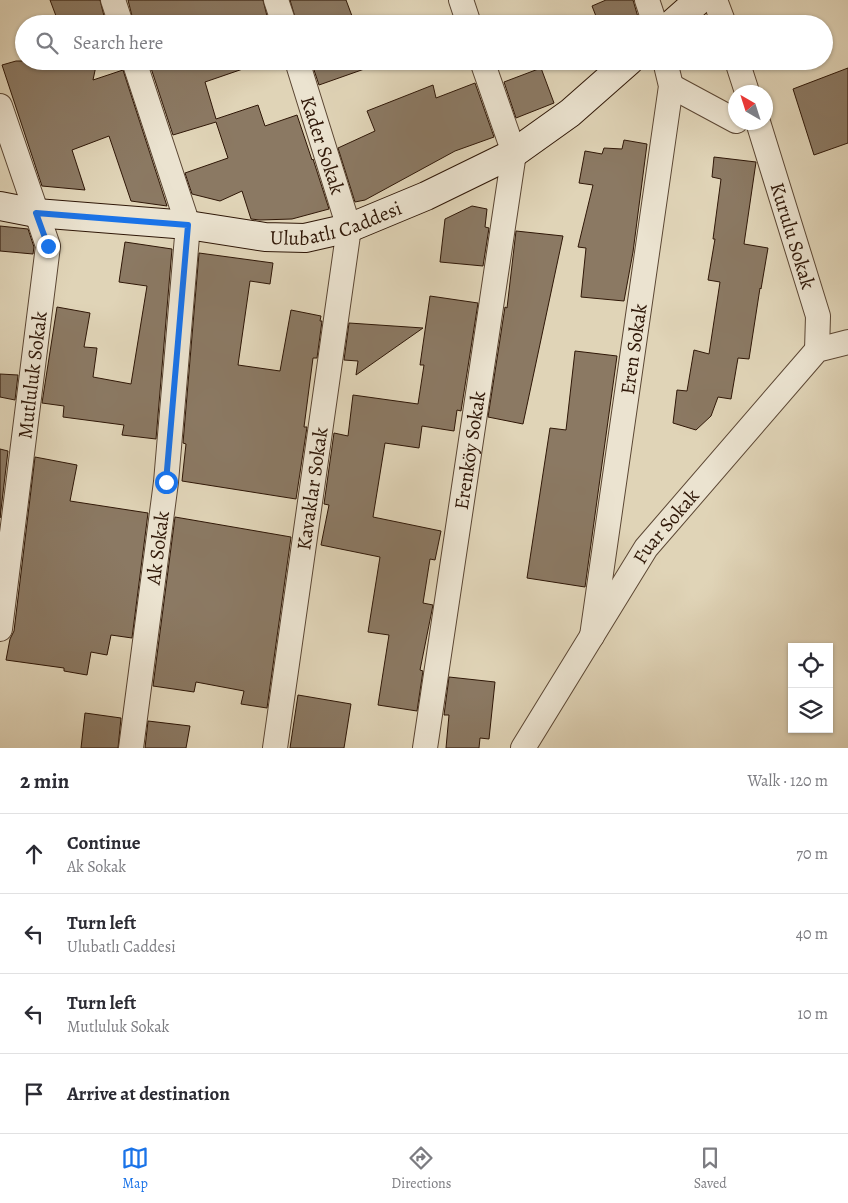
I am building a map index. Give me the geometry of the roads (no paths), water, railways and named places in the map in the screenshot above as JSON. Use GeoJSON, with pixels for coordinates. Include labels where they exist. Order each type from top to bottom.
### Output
{"type":"FeatureCollection","features":[{"type":"Feature","properties":{"kind":"street"},"geometry":{"type":"LineString","coordinates":[[113,0],[118,15]]}},
{"type":"Feature","properties":{"kind":"street"},"geometry":{"type":"LineString","coordinates":[[276,0],[281,15]]}},
{"type":"Feature","properties":{"kind":"street"},"geometry":{"type":"LineString","coordinates":[[461,0],[466,15]]}},
{"type":"Feature","properties":{"kind":"street"},"geometry":{"type":"LineString","coordinates":[[647,0],[651,15]]}},
{"type":"Feature","properties":{"kind":"street"},"geometry":{"type":"LineString","coordinates":[[682,15],[699,0]]}},
{"type":"Feature","properties":{"kind":"street"},"geometry":{"type":"LineString","coordinates":[[715,0],[721,15]]}},
{"type":"Feature","properties":{"kind":"street"},"geometry":{"type":"LineString","coordinates":[[137,70],[188,225]]}},
{"type":"Feature","properties":{"kind":"street","name":"Kader Sokak"},"geometry":{"type":"LineString","coordinates":[[299,70],[349,228]]}},
{"type":"Feature","properties":{"kind":"street"},"geometry":{"type":"LineString","coordinates":[[485,70],[514,153]]}},
{"type":"Feature","properties":{"kind":"street","name":"Ulubatlı Caddesi"},"geometry":{"type":"LineString","coordinates":[[0,206],[36,213],[188,225],[265,237],[305,238],[349,228],[426,196],[514,153],[570,113],[619,70]]}},
{"type":"Feature","properties":{"kind":"street","name":"Eren Sokak"},"geometry":{"type":"LineString","coordinates":[[592,636],[671,86],[667,70]]}},
{"type":"Feature","properties":{"kind":"street"},"geometry":{"type":"LineString","coordinates":[[739,70],[745,85]]}},
{"type":"Feature","properties":{"kind":"street"},"geometry":{"type":"LineString","coordinates":[[671,86],[728,118]]}},
{"type":"Feature","properties":{"kind":"street","name":"Mutluluk Sokak"},"geometry":{"type":"LineString","coordinates":[[0,106],[48,246],[0,628]]}},
{"type":"Feature","properties":{"kind":"street","name":"Kurulu Sokak"},"geometry":{"type":"LineString","coordinates":[[760,130],[818,316],[816,350]]}},
{"type":"Feature","properties":{"kind":"street","name":"Erenköy Sokak"},"geometry":{"type":"LineString","coordinates":[[425,748],[514,153]]}},
{"type":"Feature","properties":{"kind":"street","name":"Ak Sokak"},"geometry":{"type":"LineString","coordinates":[[131,748],[166,482],[188,225]]}},
{"type":"Feature","properties":{"kind":"street","name":"Kavaklar Sokak"},"geometry":{"type":"LineString","coordinates":[[275,748],[349,228]]}},
{"type":"Feature","properties":{"kind":"street"},"geometry":{"type":"LineString","coordinates":[[816,350],[848,342]]}},
{"type":"Feature","properties":{"kind":"street","name":"Fuar Sokak"},"geometry":{"type":"LineString","coordinates":[[523,748],[646,548],[816,350]]}}]}
